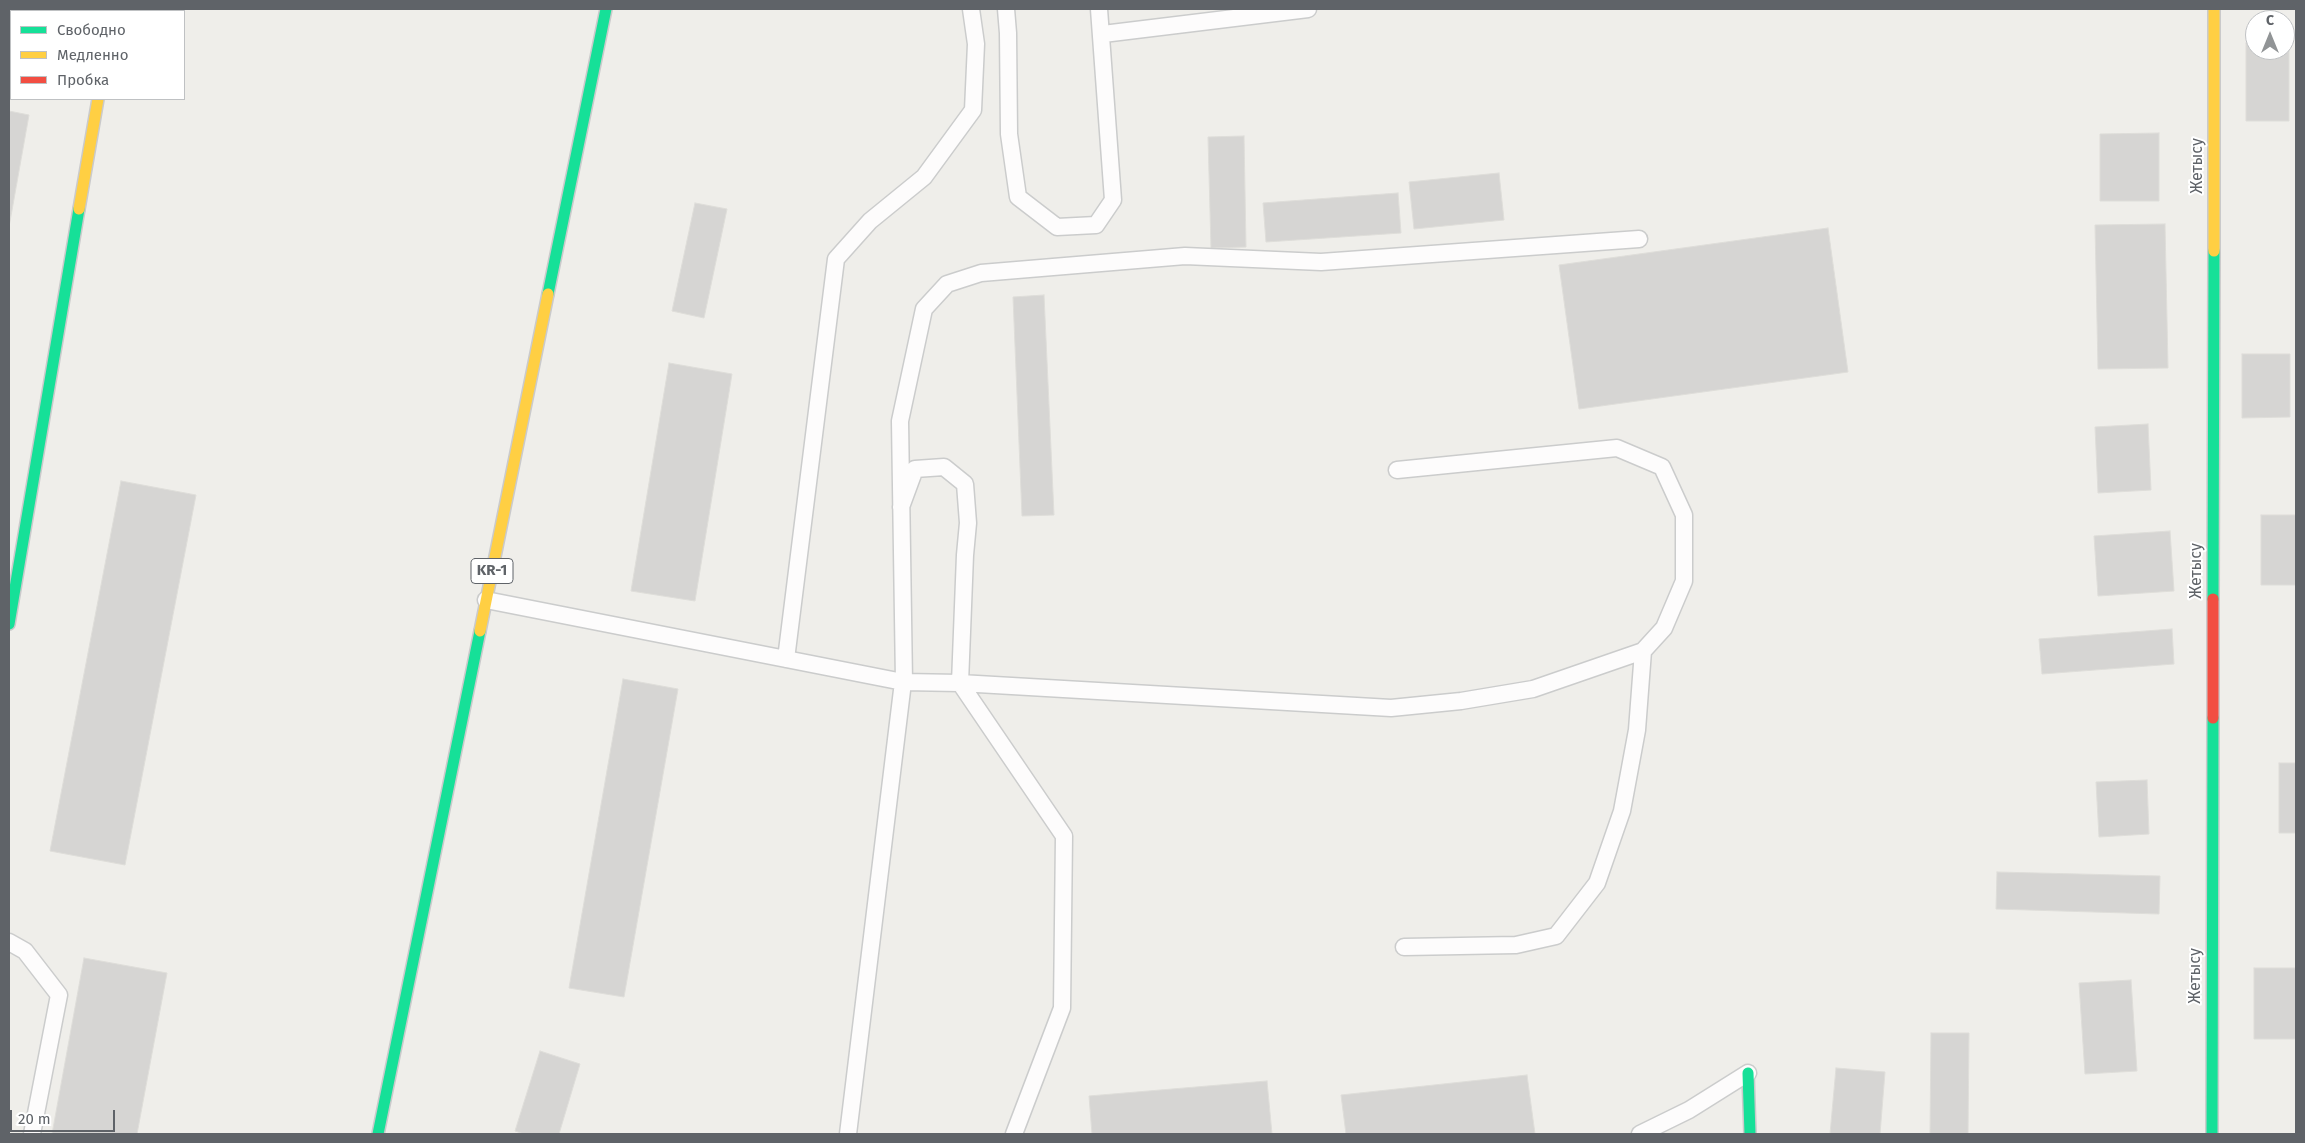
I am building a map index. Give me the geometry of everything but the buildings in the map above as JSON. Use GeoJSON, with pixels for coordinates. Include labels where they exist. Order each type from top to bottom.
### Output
{"type":"FeatureCollection","features":[{"type":"Feature","properties":{"kind":"street","name":"KR-1"},"geometry":{"type":"LineString","coordinates":[[378,1134],[606,9]]}},
{"type":"Feature","properties":{"kind":"street","name":"Жетысу"},"geometry":{"type":"LineString","coordinates":[[2212,1134],[2214,9]]}},
{"type":"Feature","properties":{"kind":"street"},"geometry":{"type":"LineString","coordinates":[[9,624],[98,100]]}},
{"type":"Feature","properties":{"kind":"street"},"geometry":{"type":"LineString","coordinates":[[1748,1073],[1750,1134]]}},
{"type":"Feature","properties":{"kind":"lane"},"geometry":{"type":"LineString","coordinates":[[786,659],[836,259],[870,221],[924,177],[973,110],[976,44],[971,9]]}},
{"type":"Feature","properties":{"kind":"lane"},"geometry":{"type":"LineString","coordinates":[[1006,9],[1009,134],[1018,197],[1057,226],[1096,225],[1113,200],[1100,9]]}},
{"type":"Feature","properties":{"kind":"lane"},"geometry":{"type":"LineString","coordinates":[[1103,34],[1308,9]]}},
{"type":"Feature","properties":{"kind":"lane"},"geometry":{"type":"LineString","coordinates":[[848,1134],[903,682],[902,413],[924,309],[947,284],[981,273],[1185,256],[1321,262],[1639,239]]}},
{"type":"Feature","properties":{"kind":"lane"},"geometry":{"type":"LineString","coordinates":[[486,600],[903,682],[960,683],[1391,708],[1461,701],[1533,689],[1643,651],[1664,628],[1684,581],[1684,515],[1662,468],[1617,448],[1397,470]]}},
{"type":"Feature","properties":{"kind":"lane"},"geometry":{"type":"LineString","coordinates":[[901,506],[915,469],[944,467],[965,484],[968,524],[960,683],[1064,836],[1062,1008],[1014,1134]]}},
{"type":"Feature","properties":{"kind":"lane"},"geometry":{"type":"LineString","coordinates":[[1404,947],[1516,945],[1556,936],[1597,883],[1622,811],[1636,730],[1643,651]]}},
{"type":"Feature","properties":{"kind":"lane"},"geometry":{"type":"LineString","coordinates":[[9,942],[25,950],[59,995],[32,1134]]}},
{"type":"Feature","properties":{"kind":"lane"},"geometry":{"type":"LineString","coordinates":[[1640,1134],[1689,1110],[1748,1073]]}},
{"type":"Feature","properties":{"kind":"traffic: fast"},"geometry":{"type":"LineString","coordinates":[[548,294],[606,9]]}},
{"type":"Feature","properties":{"kind":"traffic: fast"},"geometry":{"type":"LineString","coordinates":[[9,624],[79,209]]}},
{"type":"Feature","properties":{"kind":"traffic: fast"},"geometry":{"type":"LineString","coordinates":[[2213,599],[2214,251]]}},
{"type":"Feature","properties":{"kind":"traffic: fast"},"geometry":{"type":"LineString","coordinates":[[378,1134],[480,631]]}},
{"type":"Feature","properties":{"kind":"traffic: fast"},"geometry":{"type":"LineString","coordinates":[[2212,1134],[2213,718]]}},
{"type":"Feature","properties":{"kind":"traffic: fast"},"geometry":{"type":"LineString","coordinates":[[1748,1073],[1750,1134]]}},
{"type":"Feature","properties":{"kind":"traffic: slow"},"geometry":{"type":"LineString","coordinates":[[2214,9],[2214,251]]}},
{"type":"Feature","properties":{"kind":"traffic: slow"},"geometry":{"type":"LineString","coordinates":[[79,209],[98,100]]}},
{"type":"Feature","properties":{"kind":"traffic: slow"},"geometry":{"type":"LineString","coordinates":[[480,631],[548,294]]}},
{"type":"Feature","properties":{"kind":"traffic: jam"},"geometry":{"type":"LineString","coordinates":[[2213,599],[2213,718]]}}]}
